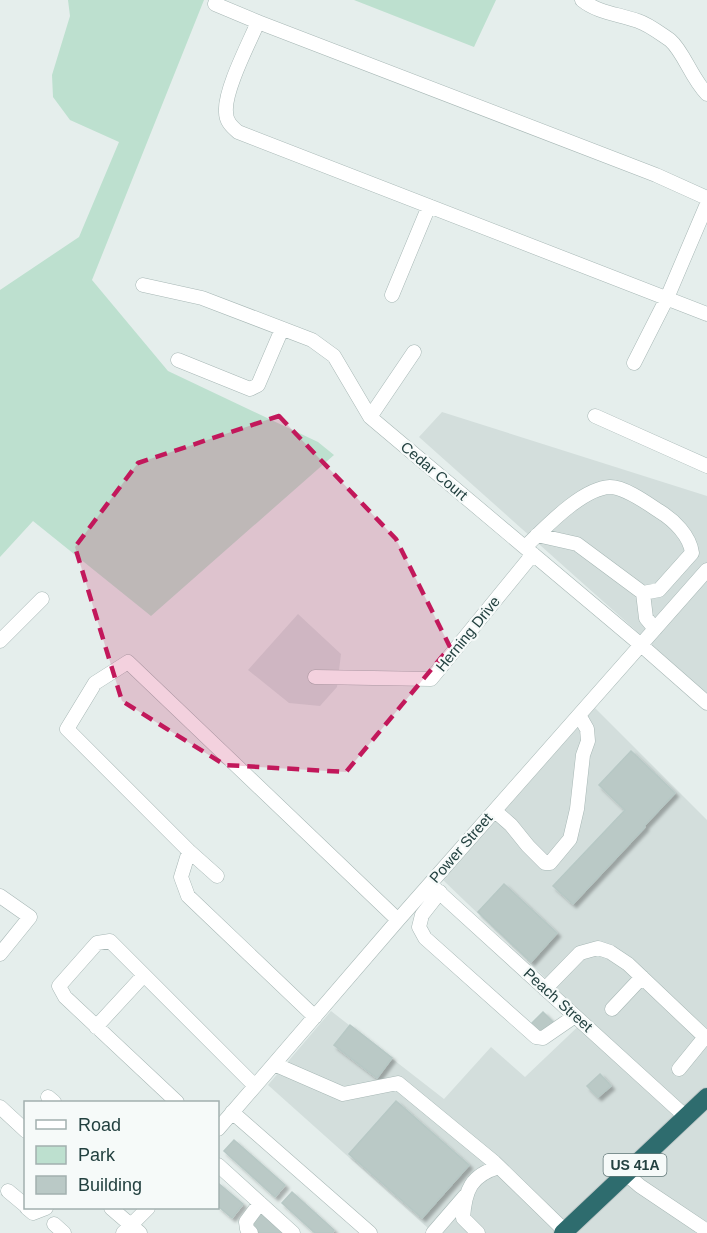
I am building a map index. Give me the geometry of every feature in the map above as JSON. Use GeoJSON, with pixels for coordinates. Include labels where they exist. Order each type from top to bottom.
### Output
{"type":"FeatureCollection","features":[{"type":"Feature","properties":{"kind":"highway","name":"US 41A"},"geometry":{"type":"LineString","coordinates":[[564,1232],[707,1097]]}},
{"type":"Feature","properties":{"kind":"street"},"geometry":{"type":"LineString","coordinates":[[215,4],[645,171],[707,198]]}},
{"type":"Feature","properties":{"kind":"street"},"geometry":{"type":"LineString","coordinates":[[586,4],[641,22],[668,39],[676,46],[696,83],[707,94]]}},
{"type":"Feature","properties":{"kind":"street"},"geometry":{"type":"LineString","coordinates":[[258,22],[226,100],[225,110],[230,125],[237,132],[707,314]]}},
{"type":"Feature","properties":{"kind":"street"},"geometry":{"type":"LineString","coordinates":[[634,363],[667,298],[707,204]]}},
{"type":"Feature","properties":{"kind":"street"},"geometry":{"type":"LineString","coordinates":[[392,296],[429,206]]}},
{"type":"Feature","properties":{"kind":"street","name":"Cedar Court"},"geometry":{"type":"LineString","coordinates":[[143,285],[202,298],[312,340],[334,356],[370,417],[707,703]]}},
{"type":"Feature","properties":{"kind":"street"},"geometry":{"type":"LineString","coordinates":[[178,360],[250,389],[258,385],[282,329]]}},
{"type":"Feature","properties":{"kind":"street"},"geometry":{"type":"LineString","coordinates":[[370,417],[414,351]]}},
{"type":"Feature","properties":{"kind":"street"},"geometry":{"type":"LineString","coordinates":[[595,416],[707,466]]}},
{"type":"Feature","properties":{"kind":"street"},"geometry":{"type":"LineString","coordinates":[[529,550],[537,535],[589,492],[611,487],[633,494],[669,517],[691,542],[692,553],[659,590],[643,593]]}},
{"type":"Feature","properties":{"kind":"street"},"geometry":{"type":"LineString","coordinates":[[537,535],[577,544],[643,593],[646,618],[655,629]]}},
{"type":"Feature","properties":{"kind":"street","name":"Herning Drive"},"geometry":{"type":"LineString","coordinates":[[315,677],[431,679],[529,550]]}},
{"type":"Feature","properties":{"kind":"street","name":"Power Street"},"geometry":{"type":"LineString","coordinates":[[219,1128],[398,920],[435,888],[495,811],[707,570]]}},
{"type":"Feature","properties":{"kind":"street"},"geometry":{"type":"LineString","coordinates":[[0,641],[42,599]]}},
{"type":"Feature","properties":{"kind":"street"},"geometry":{"type":"LineString","coordinates":[[217,876],[67,729],[95,683],[128,662],[398,920]]}},
{"type":"Feature","properties":{"kind":"street"},"geometry":{"type":"LineString","coordinates":[[495,811],[511,825],[545,863],[550,863],[564,849],[570,839],[573,826],[583,756],[588,741],[587,729],[579,715]]}},
{"type":"Feature","properties":{"kind":"street"},"geometry":{"type":"LineString","coordinates":[[189,851],[182,878],[189,896],[315,1017]]}},
{"type":"Feature","properties":{"kind":"street"},"geometry":{"type":"LineString","coordinates":[[435,888],[419,927],[424,938],[536,1037],[543,1038],[575,1016]]}},
{"type":"Feature","properties":{"kind":"street","name":"Peach Street"},"geometry":{"type":"LineString","coordinates":[[435,888],[686,1117]]}},
{"type":"Feature","properties":{"kind":"street"},"geometry":{"type":"LineString","coordinates":[[0,896],[30,917],[0,954]]}},
{"type":"Feature","properties":{"kind":"street"},"geometry":{"type":"LineString","coordinates":[[176,1101],[65,998],[59,986],[97,944],[110,941],[255,1086]]}},
{"type":"Feature","properties":{"kind":"street"},"geometry":{"type":"LineString","coordinates":[[545,989],[580,953],[598,948],[610,952],[628,964],[706,1038],[679,1069]]}},
{"type":"Feature","properties":{"kind":"street"},"geometry":{"type":"LineString","coordinates":[[96,1027],[144,975]]}},
{"type":"Feature","properties":{"kind":"street"},"geometry":{"type":"LineString","coordinates":[[612,1009],[642,977]]}},
{"type":"Feature","properties":{"kind":"street"},"geometry":{"type":"LineString","coordinates":[[274,1064],[343,1094],[398,1083],[500,1167],[564,1232]]}},
{"type":"Feature","properties":{"kind":"street"},"geometry":{"type":"LineString","coordinates":[[0,1107],[24,1129]]}},
{"type":"Feature","properties":{"kind":"street"},"geometry":{"type":"LineString","coordinates":[[232,1112],[370,1233]]}},
{"type":"Feature","properties":{"kind":"street"},"geometry":{"type":"LineString","coordinates":[[219,1166],[293,1233]]}},
{"type":"Feature","properties":{"kind":"street"},"geometry":{"type":"LineString","coordinates":[[433,1233],[483,1172],[500,1167]]}},
{"type":"Feature","properties":{"kind":"street"},"geometry":{"type":"LineString","coordinates":[[626,1174],[707,1231]]}},
{"type":"Feature","properties":{"kind":"street"},"geometry":{"type":"LineString","coordinates":[[8,1191],[24,1205]]}},
{"type":"Feature","properties":{"kind":"street"},"geometry":{"type":"LineString","coordinates":[[465,1196],[463,1218],[478,1233]]}},
{"type":"Feature","properties":{"kind":"street"},"geometry":{"type":"LineString","coordinates":[[251,1233],[246,1222],[260,1203]]}},
{"type":"Feature","properties":{"kind":"street"},"geometry":{"type":"LineString","coordinates":[[28,1209],[33,1213],[43,1209]]}},
{"type":"Feature","properties":{"kind":"street"},"geometry":{"type":"LineString","coordinates":[[112,1209],[132,1230],[147,1209]]}},
{"type":"Feature","properties":{"kind":"highlighted area"},"geometry":{"type":"Polygon","coordinates":[[[279,416],[396,539],[450,647],[346,772],[225,765],[122,701],[75,547],[138,463],[279,416]]]}},
{"type":"Feature","properties":{"kind":"shaded area"},"geometry":{"type":"Polygon","coordinates":[[[442,412],[707,496],[707,694],[419,437],[442,412]]]}},
{"type":"Feature","properties":{"kind":"shaded area"},"geometry":{"type":"Polygon","coordinates":[[[298,614],[341,654],[337,687],[320,706],[289,703],[248,670],[298,614]]]}},
{"type":"Feature","properties":{"kind":"shaded area"},"geometry":{"type":"Polygon","coordinates":[[[595,708],[707,820],[707,1221],[695,1233],[425,1233],[429,1229],[268,1085],[331,1011],[444,1099],[491,1047],[525,1077],[587,1018],[443,880],[595,708]]]}},
{"type":"Feature","properties":{"kind":"green space"},"geometry":{"type":"Polygon","coordinates":[[[68,0],[204,0],[92,280],[168,371],[318,442],[334,455],[151,616],[33,521],[0,557],[0,290],[79,237],[119,142],[70,120],[53,97],[52,75],[70,16],[68,0]]]}},
{"type":"Feature","properties":{"kind":"green space"},"geometry":{"type":"Polygon","coordinates":[[[354,0],[496,0],[474,47],[354,0]]]}},
{"type":"Feature","properties":{"kind":"building"},"geometry":{"type":"Polygon","coordinates":[[[631,751],[675,793],[573,904],[553,886],[625,810],[599,785],[631,751]]]}},
{"type":"Feature","properties":{"kind":"building"},"geometry":{"type":"Polygon","coordinates":[[[504,884],[557,933],[531,962],[478,912],[504,884]]]}},
{"type":"Feature","properties":{"kind":"building"},"geometry":{"type":"Polygon","coordinates":[[[543,1012],[554,1023],[542,1035],[531,1024],[543,1012]]]}},
{"type":"Feature","properties":{"kind":"building"},"geometry":{"type":"Polygon","coordinates":[[[350,1025],[392,1058],[377,1078],[334,1045],[350,1025]]]}},
{"type":"Feature","properties":{"kind":"building"},"geometry":{"type":"Polygon","coordinates":[[[600,1074],[611,1086],[598,1097],[587,1086],[600,1074]]]}},
{"type":"Feature","properties":{"kind":"building"},"geometry":{"type":"Polygon","coordinates":[[[396,1101],[469,1165],[422,1218],[349,1154],[396,1101]]]}},
{"type":"Feature","properties":{"kind":"building"},"geometry":{"type":"Polygon","coordinates":[[[234,1140],[285,1185],[275,1197],[224,1151],[234,1140]]]}},
{"type":"Feature","properties":{"kind":"building"},"geometry":{"type":"Polygon","coordinates":[[[219,1184],[243,1204],[232,1218],[219,1207],[219,1184]]]}},
{"type":"Feature","properties":{"kind":"building"},"geometry":{"type":"Polygon","coordinates":[[[292,1192],[334,1230],[332,1233],[315,1233],[282,1203],[292,1192]]]}},
{"type":"Feature","properties":{"kind":"building"},"geometry":{"type":"Polygon","coordinates":[[[263,1213],[283,1233],[259,1233],[251,1225],[263,1213]]]}}]}
